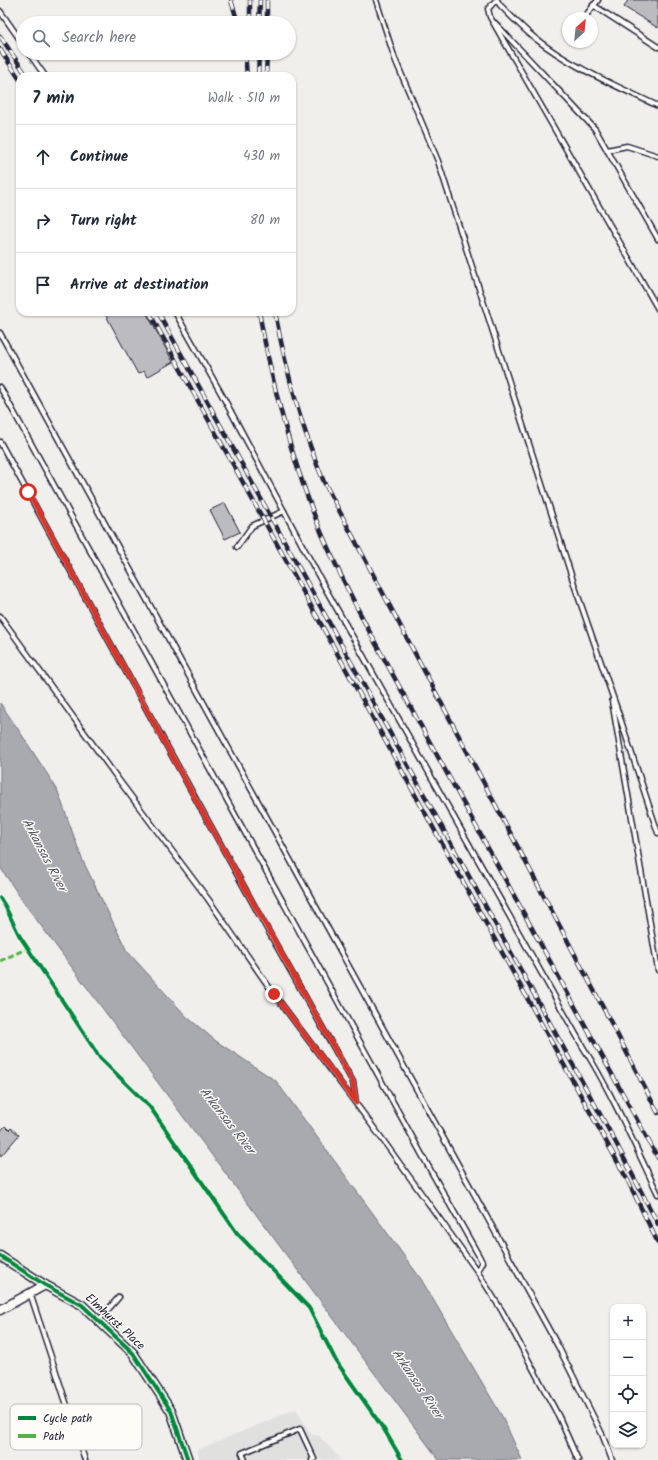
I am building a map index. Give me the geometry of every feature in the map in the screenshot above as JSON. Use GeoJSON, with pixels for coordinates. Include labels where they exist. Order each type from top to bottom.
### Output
{"type":"FeatureCollection","features":[{"type":"Feature","properties":{"kind":"street","name":"Elmhurst Place"},"geometry":{"type":"LineString","coordinates":[[0,1256],[45,1285],[82,1305],[133,1353],[171,1411],[188,1460]]}},
{"type":"Feature","properties":{"kind":"street"},"geometry":{"type":"LineString","coordinates":[[0,1310],[45,1285]]}},
{"type":"Feature","properties":{"kind":"lane"},"geometry":{"type":"LineString","coordinates":[[376,0],[395,59],[438,161],[576,590],[658,833]]}},
{"type":"Feature","properties":{"kind":"lane"},"geometry":{"type":"LineString","coordinates":[[658,106],[555,53],[535,38],[500,5],[497,0],[488,9],[490,17],[658,309]]}},
{"type":"Feature","properties":{"kind":"lane"},"geometry":{"type":"LineString","coordinates":[[588,12],[598,0]]}},
{"type":"Feature","properties":{"kind":"lane"},"geometry":{"type":"LineString","coordinates":[[593,6],[658,47]]}},
{"type":"Feature","properties":{"kind":"lane"},"geometry":{"type":"LineString","coordinates":[[0,11],[16,34]]}},
{"type":"Feature","properties":{"kind":"lane"},"geometry":{"type":"LineString","coordinates":[[490,17],[595,129],[658,239]]}},
{"type":"Feature","properties":{"kind":"lane"},"geometry":{"type":"LineString","coordinates":[[34,60],[42,72]]}},
{"type":"Feature","properties":{"kind":"lane"},"geometry":{"type":"LineString","coordinates":[[607,150],[626,146],[658,156]]}},
{"type":"Feature","properties":{"kind":"lane"},"geometry":{"type":"LineString","coordinates":[[177,316],[222,395],[339,613],[579,1040],[597,1069],[616,1105],[658,1194]]}},
{"type":"Feature","properties":{"kind":"lane"},"geometry":{"type":"LineString","coordinates":[[0,333],[559,1348],[602,1434],[612,1460]]}},
{"type":"Feature","properties":{"kind":"lane"},"geometry":{"type":"LineString","coordinates":[[0,387],[479,1256],[482,1262],[477,1271]]}},
{"type":"Feature","properties":{"kind":"lane"},"geometry":{"type":"LineString","coordinates":[[0,442],[353,1082],[356,1103]]}},
{"type":"Feature","properties":{"kind":"lane"},"geometry":{"type":"LineString","coordinates":[[237,546],[252,526],[284,511]]}},
{"type":"Feature","properties":{"kind":"lane"},"geometry":{"type":"LineString","coordinates":[[0,616],[118,779],[208,899],[274,994],[356,1103],[477,1271],[502,1311],[559,1417],[578,1460]]}},
{"type":"Feature","properties":{"kind":"lane"},"geometry":{"type":"LineString","coordinates":[[611,690],[658,970]]}},
{"type":"Feature","properties":{"kind":"lane"},"geometry":{"type":"LineString","coordinates":[[30,1293],[67,1404]]}},
{"type":"Feature","properties":{"kind":"lane"},"geometry":{"type":"LineString","coordinates":[[98,1320],[119,1297]]}},
{"type":"Feature","properties":{"kind":"lane"},"geometry":{"type":"LineString","coordinates":[[245,1460],[242,1453],[300,1429],[314,1459],[312,1460]]}},
{"type":"Feature","properties":{"kind":"lane"},"geometry":{"type":"LineString","coordinates":[[82,1450],[85,1460]]}},
{"type":"Feature","properties":{"kind":"shaded area"},"geometry":{"type":"Polygon","coordinates":[[[296,1409],[311,1434],[319,1436],[341,1460],[200,1460],[197,1450],[296,1409]]]}},
{"type":"Feature","properties":{"kind":"water","name":"Arkansas River"},"geometry":{"type":"Polygon","coordinates":[[[0,703],[57,789],[82,859],[127,951],[187,1017],[216,1041],[276,1081],[421,1279],[503,1418],[522,1460],[439,1460],[24,903],[0,867],[0,703]]]}},
{"type":"Feature","properties":{"kind":"building"},"geometry":{"type":"Polygon","coordinates":[[[628,0],[658,0],[658,28],[624,7],[628,0]]]}},
{"type":"Feature","properties":{"kind":"building"},"geometry":{"type":"Polygon","coordinates":[[[106,316],[148,316],[173,362],[147,377],[144,371],[138,374],[106,316]]]}},
{"type":"Feature","properties":{"kind":"building"},"geometry":{"type":"Polygon","coordinates":[[[225,503],[240,532],[225,539],[210,510],[225,503]]]}},
{"type":"Feature","properties":{"kind":"building"},"geometry":{"type":"Polygon","coordinates":[[[5,1126],[9,1130],[11,1128],[19,1135],[0,1157],[0,1132],[5,1126]]]}},
{"type":"Feature","properties":{"kind":"railway"},"geometry":{"type":"LineString","coordinates":[[231,0],[236,16]]}},
{"type":"Feature","properties":{"kind":"railway"},"geometry":{"type":"LineString","coordinates":[[250,0],[250,16]]}},
{"type":"Feature","properties":{"kind":"railway"},"geometry":{"type":"LineString","coordinates":[[259,16],[260,0]]}},
{"type":"Feature","properties":{"kind":"railway"},"geometry":{"type":"LineString","coordinates":[[267,0],[267,16]]}},
{"type":"Feature","properties":{"kind":"railway"},"geometry":{"type":"LineString","coordinates":[[0,36],[16,60]]}},
{"type":"Feature","properties":{"kind":"railway"},"geometry":{"type":"LineString","coordinates":[[0,49],[16,74]]}},
{"type":"Feature","properties":{"kind":"railway"},"geometry":{"type":"LineString","coordinates":[[16,60],[24,72]]}},
{"type":"Feature","properties":{"kind":"railway"},"geometry":{"type":"LineString","coordinates":[[246,60],[247,72]]}},
{"type":"Feature","properties":{"kind":"railway"},"geometry":{"type":"LineString","coordinates":[[258,72],[259,60]]}},
{"type":"Feature","properties":{"kind":"railway"},"geometry":{"type":"LineString","coordinates":[[266,72],[267,60]]}},
{"type":"Feature","properties":{"kind":"railway"},"geometry":{"type":"LineString","coordinates":[[151,316],[628,1181],[658,1243]]}},
{"type":"Feature","properties":{"kind":"railway"},"geometry":{"type":"LineString","coordinates":[[160,316],[616,1143],[658,1224]]}},
{"type":"Feature","properties":{"kind":"railway"},"geometry":{"type":"LineString","coordinates":[[260,316],[284,425],[311,507],[335,562],[376,644],[658,1158]]}},
{"type":"Feature","properties":{"kind":"railway"},"geometry":{"type":"LineString","coordinates":[[276,316],[284,356],[301,420],[324,482],[658,1113]]}},
{"type":"Feature","properties":{"kind":"marked path"},"geometry":{"type":"LineString","coordinates":[[0,961],[28,948]]}},
{"type":"Feature","properties":{"kind":"cycle path"},"geometry":{"type":"LineString","coordinates":[[0,898],[19,935],[100,1058],[150,1107],[237,1233],[309,1308],[336,1361],[385,1431],[402,1460]]}},
{"type":"Feature","properties":{"kind":"cycle path"},"geometry":{"type":"LineString","coordinates":[[0,1256],[45,1285],[82,1305],[133,1353],[171,1411],[188,1460]]}},
{"type":"Feature","properties":{"kind":"route"},"geometry":{"type":"LineString","coordinates":[[28,492],[196,800],[353,1082],[356,1103],[274,994]]}}]}
